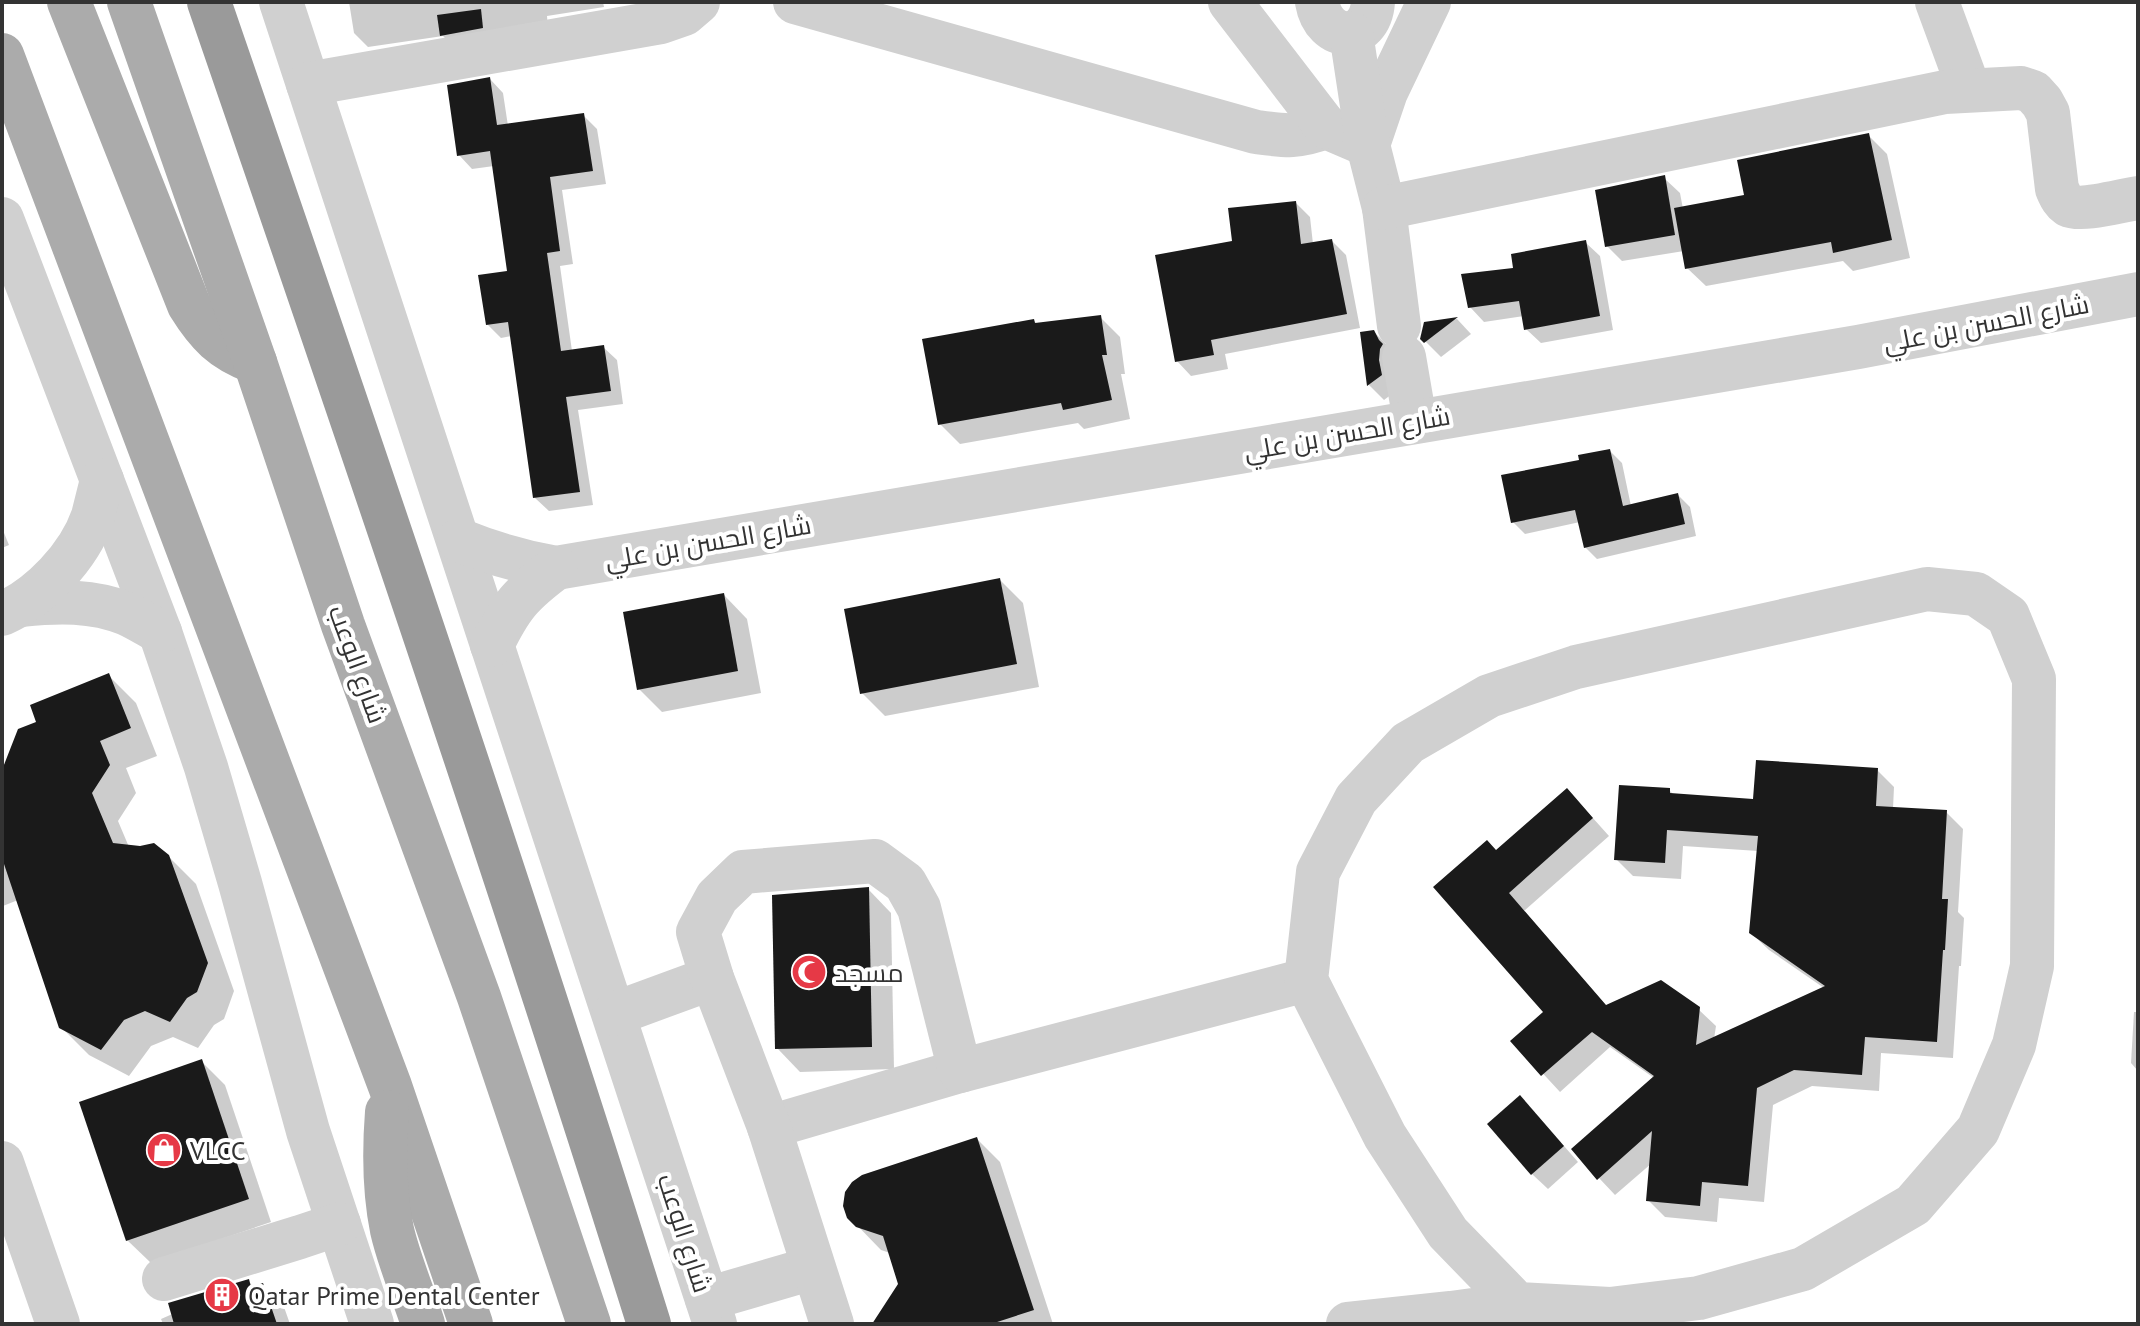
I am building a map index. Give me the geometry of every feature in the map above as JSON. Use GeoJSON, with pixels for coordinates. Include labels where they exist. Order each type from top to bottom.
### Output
{"type":"FeatureCollection","features":[{"type":"Feature","properties":{"kind":"highway"},"geometry":{"type":"LineString","coordinates":[[209,2],[403,566],[560,1040],[649,1324]]}},
{"type":"Feature","properties":{"kind":"main road"},"geometry":{"type":"LineString","coordinates":[[69,2],[189,305],[217,343],[255,362]]}},
{"type":"Feature","properties":{"kind":"main road","name":"شارع الوعب"},"geometry":{"type":"LineString","coordinates":[[129,2],[343,625],[479,997],[589,1324]]}},
{"type":"Feature","properties":{"kind":"main road"},"geometry":{"type":"LineString","coordinates":[[2,55],[390,1086],[471,1324]]}},
{"type":"Feature","properties":{"kind":"main road"},"geometry":{"type":"LineString","coordinates":[[390,1086],[385,1134],[386,1183],[392,1231],[423,1324]]}},
{"type":"Feature","properties":{"kind":"street","name":"شارع الوعب"},"geometry":{"type":"LineString","coordinates":[[281,2],[711,1312]]}},
{"type":"Feature","properties":{"kind":"street"},"geometry":{"type":"LineString","coordinates":[[308,84],[621,15],[672,19],[698,2]]}},
{"type":"Feature","properties":{"kind":"street"},"geometry":{"type":"LineString","coordinates":[[795,2],[1256,132],[1304,135],[1326,127]]}},
{"type":"Feature","properties":{"kind":"street"},"geometry":{"type":"LineString","coordinates":[[1230,2],[1326,127],[1368,145]]}},
{"type":"Feature","properties":{"kind":"street"},"geometry":{"type":"LineString","coordinates":[[1317,2],[1326,25],[1338,32],[1362,17],[1368,145],[1384,208],[1415,421]]}},
{"type":"Feature","properties":{"kind":"street"},"geometry":{"type":"LineString","coordinates":[[1368,145],[1386,92],[1429,2]]}},
{"type":"Feature","properties":{"kind":"street"},"geometry":{"type":"LineString","coordinates":[[1937,2],[1969,89]]}},
{"type":"Feature","properties":{"kind":"street"},"geometry":{"type":"LineString","coordinates":[[1384,208],[1945,92],[2021,88],[2033,92],[2048,113],[2057,189],[2061,199],[2079,207],[2138,198]]}},
{"type":"Feature","properties":{"kind":"street"},"geometry":{"type":"LineString","coordinates":[[2,219],[160,632],[206,767],[308,1131],[372,1324]]}},
{"type":"Feature","properties":{"kind":"street","name":"شارع الحسن بن علي"},"geometry":{"type":"LineString","coordinates":[[459,540],[490,553],[556,568],[1858,347],[2138,294]]}},
{"type":"Feature","properties":{"kind":"street"},"geometry":{"type":"LineString","coordinates":[[12,610],[46,585],[73,555],[92,519],[102,480]]}},
{"type":"Feature","properties":{"kind":"street","name":"شارع الحسن بن علي"},"geometry":{"type":"LineString","coordinates":[[492,645],[507,614],[529,588],[556,568]]}},
{"type":"Feature","properties":{"kind":"street"},"geometry":{"type":"LineString","coordinates":[[1348,1324],[1517,1304],[1610,1316],[1699,1298],[1803,1269],[1913,1205],[1978,1130],[2014,1045],[2032,966],[2034,679],[2008,616],[1976,594],[1927,589],[1576,667],[1489,696],[1408,743],[1356,799],[1318,872],[1306,980],[1385,1136],[1440,1221],[1517,1304]]}},
{"type":"Feature","properties":{"kind":"street"},"geometry":{"type":"LineString","coordinates":[[12,610],[51,602],[89,603],[126,614],[160,632]]}},
{"type":"Feature","properties":{"kind":"street"},"geometry":{"type":"LineString","coordinates":[[832,1324],[769,1127],[712,978],[698,932],[717,897],[743,872],[875,861],[905,883],[919,908],[960,1071]]}},
{"type":"Feature","properties":{"kind":"street"},"geometry":{"type":"LineString","coordinates":[[614,1014],[712,978]]}},
{"type":"Feature","properties":{"kind":"street"},"geometry":{"type":"LineString","coordinates":[[769,1127],[960,1071],[1306,980]]}},
{"type":"Feature","properties":{"kind":"street"},"geometry":{"type":"LineString","coordinates":[[2,1163],[58,1324]]}},
{"type":"Feature","properties":{"kind":"street"},"geometry":{"type":"LineString","coordinates":[[164,1279],[339,1224]]}},
{"type":"Feature","properties":{"kind":"street"},"geometry":{"type":"LineString","coordinates":[[711,1312],[813,1268]]}},
{"type":"Feature","properties":{"kind":"building"},"geometry":{"type":"Polygon","coordinates":[[[481,9],[483,28],[440,36],[437,15],[481,9]]]}},
{"type":"Feature","properties":{"kind":"building"},"geometry":{"type":"Polygon","coordinates":[[[490,77],[497,125],[584,113],[593,171],[550,177],[560,251],[547,253],[561,351],[604,345],[611,391],[566,397],[580,492],[533,498],[508,322],[486,325],[478,275],[507,271],[490,151],[457,156],[447,85],[490,77]]]}},
{"type":"Feature","properties":{"kind":"building"},"geometry":{"type":"Polygon","coordinates":[[[1869,133],[1892,240],[1833,253],[1831,242],[1685,269],[1674,208],[1744,195],[1737,160],[1869,133]]]}},
{"type":"Feature","properties":{"kind":"building"},"geometry":{"type":"Polygon","coordinates":[[[1665,175],[1675,235],[1605,247],[1595,190],[1665,175]]]}},
{"type":"Feature","properties":{"kind":"building"},"geometry":{"type":"Polygon","coordinates":[[[1296,201],[1301,244],[1332,239],[1347,314],[1211,340],[1214,355],[1175,362],[1155,255],[1232,241],[1228,208],[1296,201]]]}},
{"type":"Feature","properties":{"kind":"building"},"geometry":{"type":"Polygon","coordinates":[[[1586,240],[1600,316],[1524,330],[1519,301],[1468,308],[1461,274],[1513,268],[1511,254],[1586,240]]]}},
{"type":"Feature","properties":{"kind":"building"},"geometry":{"type":"Polygon","coordinates":[[[1101,315],[1107,355],[1102,355],[1112,400],[1063,410],[1061,403],[938,425],[922,339],[1034,319],[1035,323],[1101,315]]]}},
{"type":"Feature","properties":{"kind":"building"},"geometry":{"type":"Polygon","coordinates":[[[1458,317],[1424,343],[1420,339],[1424,322],[1458,317]]]}},
{"type":"Feature","properties":{"kind":"building"},"geometry":{"type":"Polygon","coordinates":[[[1374,330],[1383,344],[1379,360],[1382,375],[1367,386],[1360,332],[1374,330]]]}},
{"type":"Feature","properties":{"kind":"building"},"geometry":{"type":"Polygon","coordinates":[[[1610,449],[1623,506],[1678,493],[1685,524],[1584,548],[1575,510],[1511,523],[1501,475],[1579,460],[1578,455],[1610,449]]]}},
{"type":"Feature","properties":{"kind":"building"},"geometry":{"type":"Polygon","coordinates":[[[1000,578],[1017,664],[860,694],[844,609],[1000,578]]]}},
{"type":"Feature","properties":{"kind":"building"},"geometry":{"type":"Polygon","coordinates":[[[724,593],[738,671],[637,690],[623,612],[724,593]]]}},
{"type":"Feature","properties":{"kind":"building"},"geometry":{"type":"Polygon","coordinates":[[[109,673],[131,728],[100,741],[110,765],[92,793],[113,843],[140,846],[154,843],[169,855],[208,963],[197,992],[187,998],[170,1022],[145,1011],[124,1020],[101,1050],[59,1028],[2,858],[2,770],[18,729],[36,722],[30,705],[109,673]]]}},
{"type":"Feature","properties":{"kind":"building"},"geometry":{"type":"Polygon","coordinates":[[[1756,760],[1878,768],[1876,806],[1947,810],[1942,899],[1948,899],[1937,1042],[1865,1037],[1862,1075],[1794,1070],[1757,1088],[1748,1186],[1702,1182],[1700,1206],[1646,1201],[1652,1131],[1597,1180],[1571,1149],[1654,1076],[1592,1032],[1541,1076],[1510,1041],[1543,1012],[1433,887],[1487,840],[1496,850],[1567,788],[1593,818],[1509,893],[1606,1005],[1661,980],[1700,1007],[1696,1045],[1825,986],[1749,933],[1758,836],[1667,830],[1665,863],[1614,860],[1619,785],[1670,788],[1670,793],[1753,799],[1756,760]]]}},
{"type":"Feature","properties":{"kind":"building"},"geometry":{"type":"Polygon","coordinates":[[[869,887],[872,1047],[775,1049],[772,895],[869,887]]]}},
{"type":"Feature","properties":{"kind":"building","name":"VLCC"},"geometry":{"type":"Polygon","coordinates":[[[202,1059],[249,1199],[126,1241],[79,1102],[202,1059]]]}},
{"type":"Feature","properties":{"kind":"building"},"geometry":{"type":"Polygon","coordinates":[[[1520,1095],[1564,1146],[1531,1175],[1487,1124],[1520,1095]]]}},
{"type":"Feature","properties":{"kind":"building"},"geometry":{"type":"Polygon","coordinates":[[[977,1137],[1034,1310],[991,1324],[872,1324],[898,1284],[883,1236],[856,1227],[847,1218],[843,1206],[845,1192],[862,1175],[977,1137]]]}},
{"type":"Feature","properties":{"kind":"building","name":"Qatar Prime Dental Center"},"geometry":{"type":"Polygon","coordinates":[[[249,1279],[251,1287],[263,1283],[277,1324],[174,1324],[168,1303],[249,1279]]]}},
{"type":"Feature","properties":{"kind":"place","name":"مسجد"},"geometry":{"type":"Point","coordinates":[809,972]}},
{"type":"Feature","properties":{"kind":"place","name":"VLCC"},"geometry":{"type":"Point","coordinates":[164,1150]}},
{"type":"Feature","properties":{"kind":"place","name":"Qatar Prime Dental Center"},"geometry":{"type":"Point","coordinates":[222,1295]}}]}
